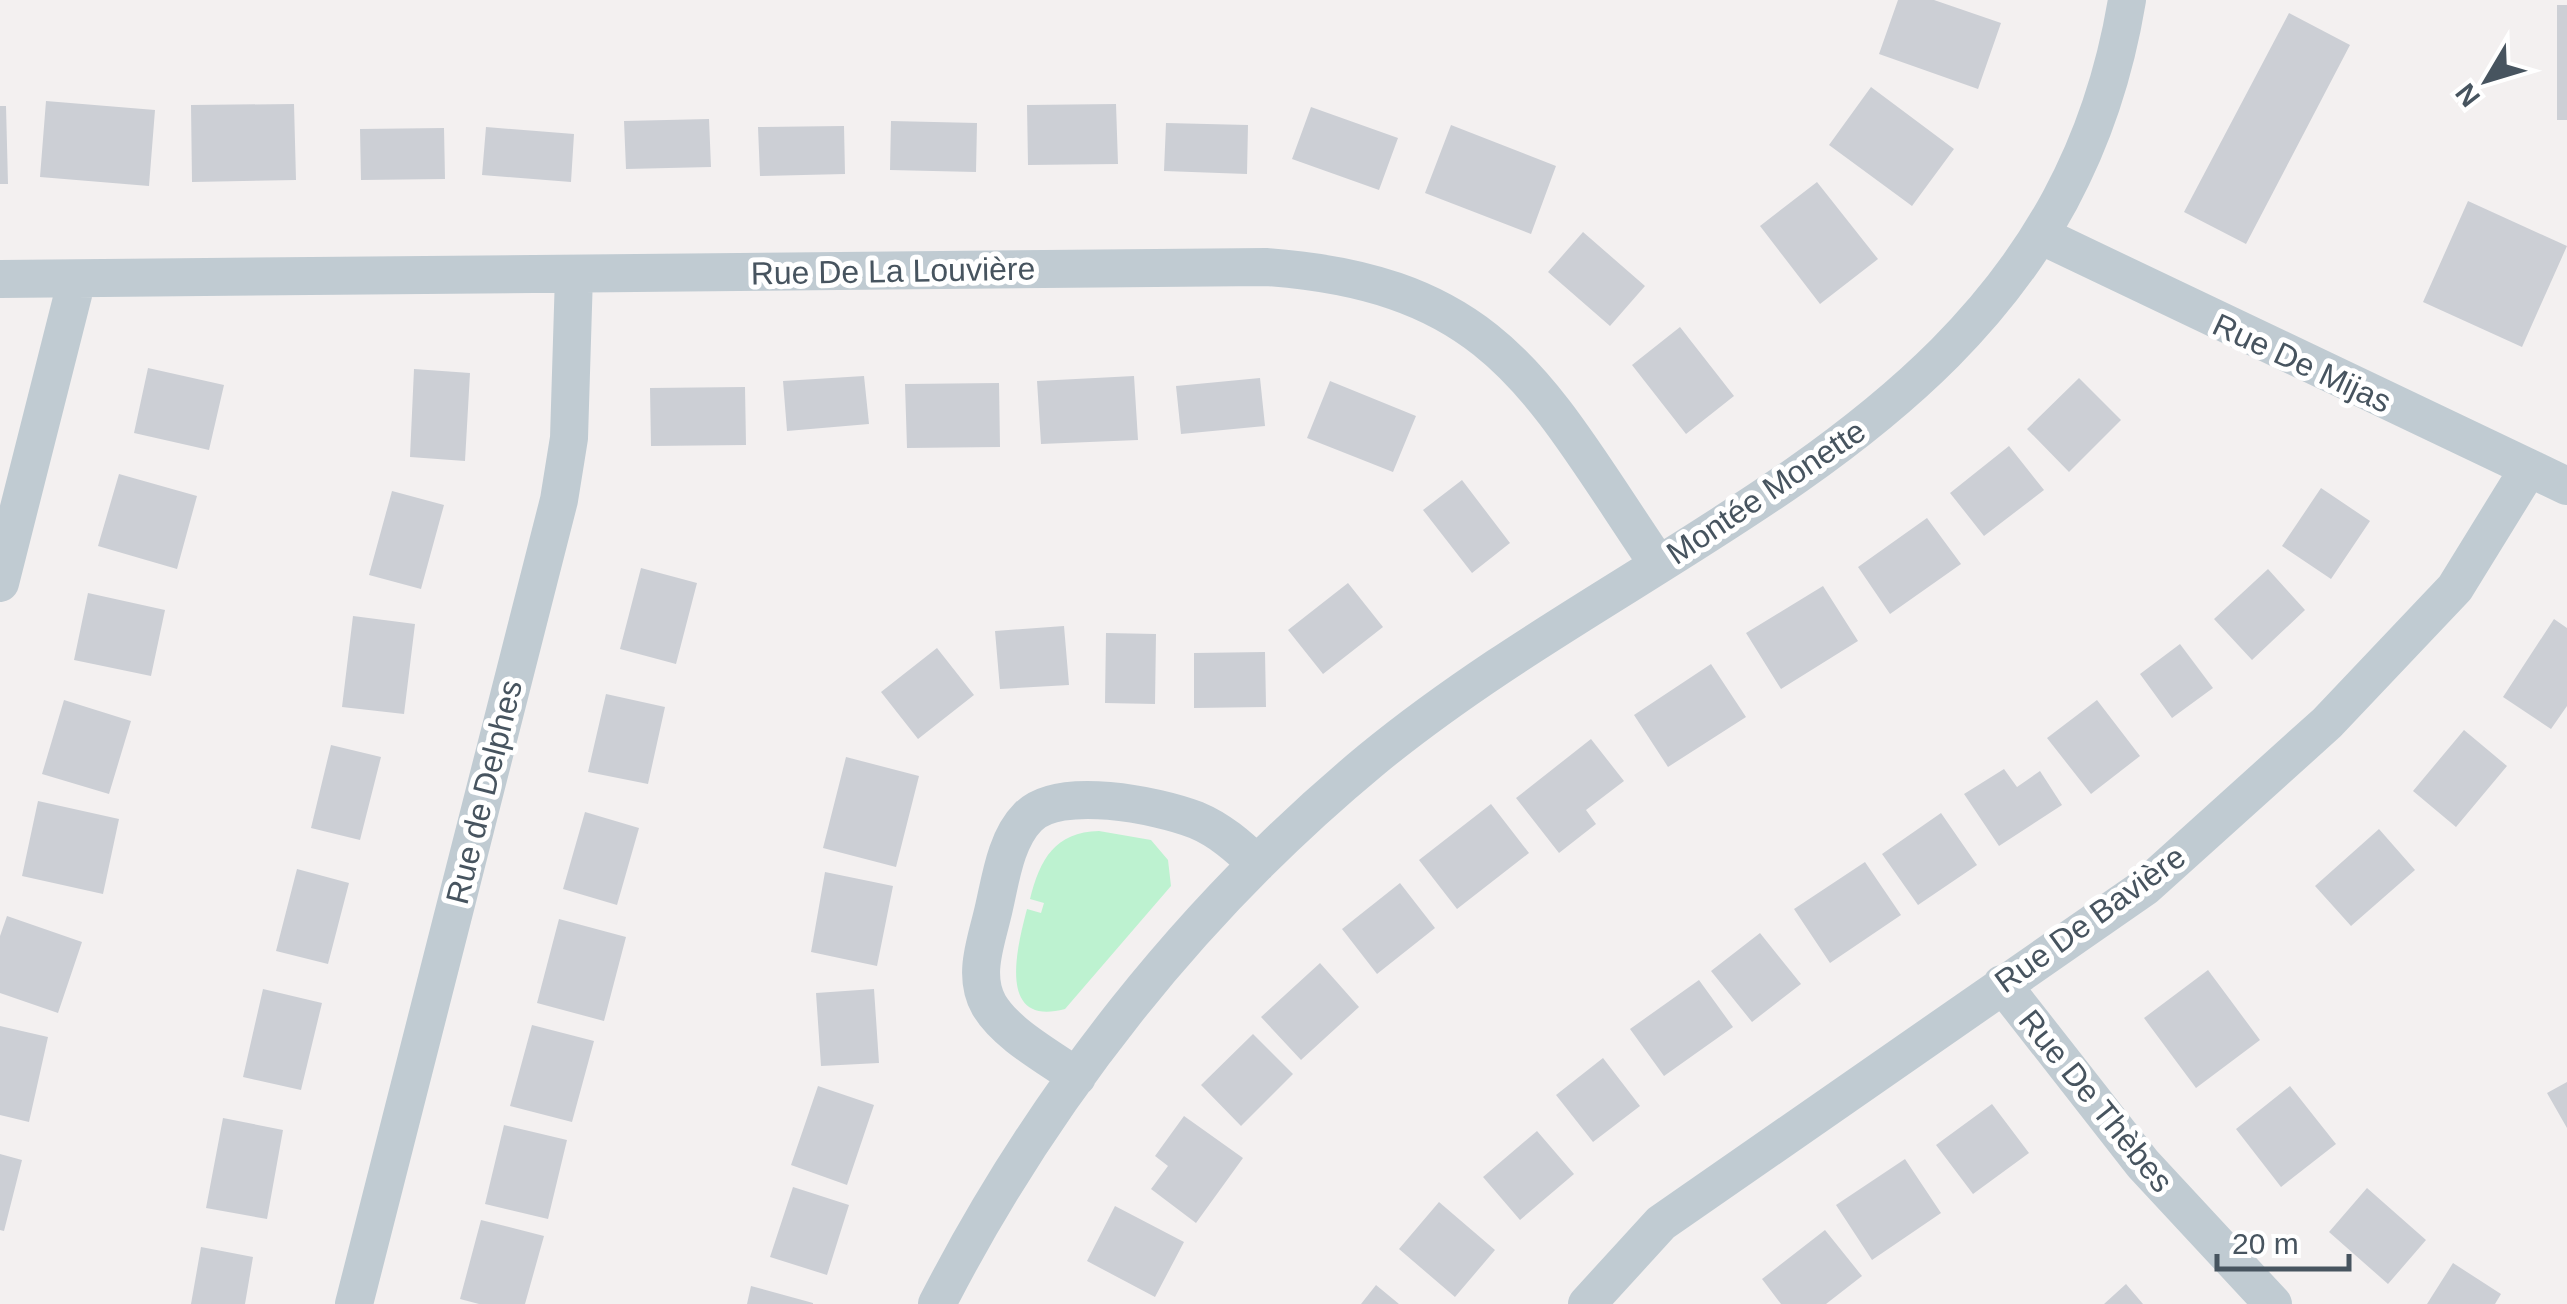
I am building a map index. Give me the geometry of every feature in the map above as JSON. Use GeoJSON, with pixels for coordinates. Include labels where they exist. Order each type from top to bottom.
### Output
{"type":"FeatureCollection","features":[{"type":"Feature","properties":{"kind":"street","name":"Montée Monette"},"geometry":{"type":"LineString","coordinates":[[938,1304],[994,1202],[1076,1078],[1171,955],[1257,864],[1401,736],[1830,451],[1922,380],[1988,311],[2040,235],[2098,112],[2127,0]]}},
{"type":"Feature","properties":{"kind":"street","name":"Rue De Mijas"},"geometry":{"type":"LineString","coordinates":[[2040,235],[2567,486]]}},
{"type":"Feature","properties":{"kind":"street","name":"Rue De La Louvière"},"geometry":{"type":"LineString","coordinates":[[0,280],[1266,267],[1322,271],[1376,282],[1425,300],[1470,325],[1502,351],[1560,421],[1658,564]]}},
{"type":"Feature","properties":{"kind":"street","name":"Rue de Delphes"},"geometry":{"type":"LineString","coordinates":[[354,1304],[559,500],[569,438],[574,275]]}},
{"type":"Feature","properties":{"kind":"street"},"geometry":{"type":"LineString","coordinates":[[0,583],[77,280]]}},
{"type":"Feature","properties":{"kind":"street","name":"Rue De Bavière"},"geometry":{"type":"LineString","coordinates":[[1587,1304],[1662,1223],[2145,887],[2328,724],[2455,588],[2529,468]]}},
{"type":"Feature","properties":{"kind":"street"},"geometry":{"type":"LineString","coordinates":[[1076,1078],[998,1016],[981,982],[982,956],[1006,863],[1023,822],[1042,806],[1068,798],[1149,808],[1214,829],[1257,864]]}},
{"type":"Feature","properties":{"kind":"street","name":"Rue De Thèbes"},"geometry":{"type":"LineString","coordinates":[[2002,984],[2143,1164],[2274,1304]]}},
{"type":"Feature","properties":{"kind":"green space"},"geometry":{"type":"Polygon","coordinates":[[[1099,831],[1151,840],[1168,860],[1171,886],[1065,1009],[1043,1012],[1028,1006],[1016,979],[1027,909],[1041,913],[1044,903],[1030,899],[1034,885],[1045,860],[1060,842],[1099,831]]]}},
{"type":"Feature","properties":{"kind":"building"},"geometry":{"type":"Polygon","coordinates":[[[1898,0],[1934,0],[2001,23],[1978,89],[1879,54],[1898,0]]]}},
{"type":"Feature","properties":{"kind":"building"},"geometry":{"type":"Polygon","coordinates":[[[2557,5],[2567,5],[2567,120],[2557,120],[2557,5]]]}},
{"type":"Feature","properties":{"kind":"building"},"geometry":{"type":"Polygon","coordinates":[[[2289,13],[2350,45],[2246,244],[2184,212],[2289,13]]]}},
{"type":"Feature","properties":{"kind":"building"},"geometry":{"type":"Polygon","coordinates":[[[1871,87],[1954,149],[1912,206],[1829,145],[1871,87]]]}},
{"type":"Feature","properties":{"kind":"building"},"geometry":{"type":"Polygon","coordinates":[[[46,101],[155,110],[149,186],[40,177],[46,101]]]}},
{"type":"Feature","properties":{"kind":"building"},"geometry":{"type":"Polygon","coordinates":[[[294,104],[296,180],[192,182],[191,105],[294,104]]]}},
{"type":"Feature","properties":{"kind":"building"},"geometry":{"type":"Polygon","coordinates":[[[1116,104],[1118,164],[1028,165],[1027,105],[1116,104]]]}},
{"type":"Feature","properties":{"kind":"building"},"geometry":{"type":"Polygon","coordinates":[[[0,106],[6,106],[8,184],[0,184],[0,106]]]}},
{"type":"Feature","properties":{"kind":"building"},"geometry":{"type":"Polygon","coordinates":[[[1311,107],[1398,138],[1379,190],[1292,159],[1311,107]]]}},
{"type":"Feature","properties":{"kind":"building"},"geometry":{"type":"Polygon","coordinates":[[[709,119],[711,167],[626,169],[624,121],[709,119]]]}},
{"type":"Feature","properties":{"kind":"building"},"geometry":{"type":"Polygon","coordinates":[[[891,121],[977,123],[976,172],[890,170],[891,121]]]}},
{"type":"Feature","properties":{"kind":"building"},"geometry":{"type":"Polygon","coordinates":[[[1166,123],[1248,125],[1247,174],[1164,171],[1166,123]]]}},
{"type":"Feature","properties":{"kind":"building"},"geometry":{"type":"Polygon","coordinates":[[[1451,125],[1556,166],[1531,234],[1425,193],[1451,125]]]}},
{"type":"Feature","properties":{"kind":"building"},"geometry":{"type":"Polygon","coordinates":[[[844,126],[845,174],[760,176],[758,127],[844,126]]]}},
{"type":"Feature","properties":{"kind":"building"},"geometry":{"type":"Polygon","coordinates":[[[486,127],[574,134],[571,182],[482,175],[486,127]]]}},
{"type":"Feature","properties":{"kind":"building"},"geometry":{"type":"Polygon","coordinates":[[[444,128],[445,179],[361,180],[360,129],[444,128]]]}},
{"type":"Feature","properties":{"kind":"building"},"geometry":{"type":"Polygon","coordinates":[[[1817,182],[1878,259],[1820,304],[1760,226],[1817,182]]]}},
{"type":"Feature","properties":{"kind":"building"},"geometry":{"type":"Polygon","coordinates":[[[2468,201],[2567,246],[2522,347],[2423,302],[2468,201]]]}},
{"type":"Feature","properties":{"kind":"building"},"geometry":{"type":"Polygon","coordinates":[[[1583,232],[1645,286],[1610,326],[1548,272],[1583,232]]]}},
{"type":"Feature","properties":{"kind":"building"},"geometry":{"type":"Polygon","coordinates":[[[1680,327],[1734,396],[1686,434],[1632,365],[1680,327]]]}},
{"type":"Feature","properties":{"kind":"building"},"geometry":{"type":"Polygon","coordinates":[[[148,368],[224,385],[209,450],[134,433],[148,368]]]}},
{"type":"Feature","properties":{"kind":"building"},"geometry":{"type":"Polygon","coordinates":[[[414,369],[470,373],[465,461],[410,457],[414,369]]]}},
{"type":"Feature","properties":{"kind":"building"},"geometry":{"type":"Polygon","coordinates":[[[864,376],[869,424],[787,431],[783,381],[864,376]]]}},
{"type":"Feature","properties":{"kind":"building"},"geometry":{"type":"Polygon","coordinates":[[[1134,376],[1138,440],[1041,444],[1037,381],[1134,376]]]}},
{"type":"Feature","properties":{"kind":"building"},"geometry":{"type":"Polygon","coordinates":[[[1260,378],[1265,426],[1181,434],[1176,386],[1260,378]]]}},
{"type":"Feature","properties":{"kind":"building"},"geometry":{"type":"Polygon","coordinates":[[[2079,378],[2121,420],[2069,472],[2027,429],[2079,378]]]}},
{"type":"Feature","properties":{"kind":"building"},"geometry":{"type":"Polygon","coordinates":[[[1330,381],[1416,416],[1393,472],[1307,438],[1330,381]]]}},
{"type":"Feature","properties":{"kind":"building"},"geometry":{"type":"Polygon","coordinates":[[[999,383],[1000,447],[907,448],[905,384],[999,383]]]}},
{"type":"Feature","properties":{"kind":"building"},"geometry":{"type":"Polygon","coordinates":[[[745,387],[746,445],[651,446],[650,388],[745,387]]]}},
{"type":"Feature","properties":{"kind":"building"},"geometry":{"type":"Polygon","coordinates":[[[2009,446],[2044,490],[1984,536],[1950,493],[2009,446]]]}},
{"type":"Feature","properties":{"kind":"building"},"geometry":{"type":"Polygon","coordinates":[[[119,474],[197,496],[177,569],[98,546],[119,474]]]}},
{"type":"Feature","properties":{"kind":"building"},"geometry":{"type":"Polygon","coordinates":[[[1462,480],[1510,543],[1472,573],[1423,510],[1462,480]]]}},
{"type":"Feature","properties":{"kind":"building"},"geometry":{"type":"Polygon","coordinates":[[[2321,488],[2370,521],[2331,579],[2282,546],[2321,488]]]}},
{"type":"Feature","properties":{"kind":"building"},"geometry":{"type":"Polygon","coordinates":[[[392,491],[444,505],[421,589],[369,575],[392,491]]]}},
{"type":"Feature","properties":{"kind":"building"},"geometry":{"type":"Polygon","coordinates":[[[1927,518],[1961,564],[1890,614],[1858,567],[1927,518]]]}},
{"type":"Feature","properties":{"kind":"building"},"geometry":{"type":"Polygon","coordinates":[[[641,568],[697,583],[676,664],[620,649],[641,568]]]}},
{"type":"Feature","properties":{"kind":"building"},"geometry":{"type":"Polygon","coordinates":[[[2268,569],[2305,610],[2252,660],[2214,619],[2268,569]]]}},
{"type":"Feature","properties":{"kind":"building"},"geometry":{"type":"Polygon","coordinates":[[[1348,583],[1383,627],[1323,674],[1288,630],[1348,583]]]}},
{"type":"Feature","properties":{"kind":"building"},"geometry":{"type":"Polygon","coordinates":[[[1823,586],[1858,641],[1781,689],[1746,633],[1823,586]]]}},
{"type":"Feature","properties":{"kind":"building"},"geometry":{"type":"Polygon","coordinates":[[[88,593],[165,610],[151,676],[74,660],[88,593]]]}},
{"type":"Feature","properties":{"kind":"building"},"geometry":{"type":"Polygon","coordinates":[[[353,616],[415,624],[404,714],[342,707],[353,616]]]}},
{"type":"Feature","properties":{"kind":"building"},"geometry":{"type":"Polygon","coordinates":[[[2554,619],[2567,628],[2567,706],[2551,729],[2503,697],[2554,619]]]}},
{"type":"Feature","properties":{"kind":"building"},"geometry":{"type":"Polygon","coordinates":[[[1064,626],[1069,685],[1000,689],[995,631],[1064,626]]]}},
{"type":"Feature","properties":{"kind":"building"},"geometry":{"type":"Polygon","coordinates":[[[1106,633],[1156,634],[1155,704],[1105,703],[1106,633]]]}},
{"type":"Feature","properties":{"kind":"building"},"geometry":{"type":"Polygon","coordinates":[[[2180,644],[2213,688],[2172,718],[2140,674],[2180,644]]]}},
{"type":"Feature","properties":{"kind":"building"},"geometry":{"type":"Polygon","coordinates":[[[937,648],[974,695],[918,739],[881,692],[937,648]]]}},
{"type":"Feature","properties":{"kind":"building"},"geometry":{"type":"Polygon","coordinates":[[[1265,652],[1266,707],[1194,708],[1194,653],[1265,652]]]}},
{"type":"Feature","properties":{"kind":"building"},"geometry":{"type":"Polygon","coordinates":[[[1711,664],[1746,717],[1668,767],[1634,715],[1711,664]]]}},
{"type":"Feature","properties":{"kind":"building"},"geometry":{"type":"Polygon","coordinates":[[[606,694],[665,707],[648,784],[588,772],[606,694]]]}},
{"type":"Feature","properties":{"kind":"building"},"geometry":{"type":"Polygon","coordinates":[[[64,700],[131,721],[109,794],[42,774],[64,700]]]}},
{"type":"Feature","properties":{"kind":"building"},"geometry":{"type":"Polygon","coordinates":[[[2097,700],[2140,756],[2091,794],[2047,738],[2097,700]]]}},
{"type":"Feature","properties":{"kind":"building"},"geometry":{"type":"Polygon","coordinates":[[[2464,730],[2507,766],[2456,827],[2413,791],[2464,730]]]}},
{"type":"Feature","properties":{"kind":"building"},"geometry":{"type":"Polygon","coordinates":[[[1591,739],[1624,781],[1586,810],[1596,824],[1559,853],[1516,798],[1591,739]]]}},
{"type":"Feature","properties":{"kind":"building"},"geometry":{"type":"Polygon","coordinates":[[[331,745],[381,757],[360,840],[311,828],[331,745]]]}},
{"type":"Feature","properties":{"kind":"building"},"geometry":{"type":"Polygon","coordinates":[[[846,757],[919,776],[896,867],[823,848],[846,757]]]}},
{"type":"Feature","properties":{"kind":"building"},"geometry":{"type":"Polygon","coordinates":[[[2004,769],[2017,787],[2040,771],[2062,805],[1999,846],[1964,794],[2004,769]]]}},
{"type":"Feature","properties":{"kind":"building"},"geometry":{"type":"Polygon","coordinates":[[[38,801],[119,819],[103,894],[22,876],[38,801]]]}},
{"type":"Feature","properties":{"kind":"building"},"geometry":{"type":"Polygon","coordinates":[[[1491,804],[1529,853],[1457,909],[1419,860],[1491,804]]]}},
{"type":"Feature","properties":{"kind":"building"},"geometry":{"type":"Polygon","coordinates":[[[585,812],[639,828],[617,905],[563,889],[585,812]]]}},
{"type":"Feature","properties":{"kind":"building"},"geometry":{"type":"Polygon","coordinates":[[[1941,813],[1977,865],[1918,905],[1882,854],[1941,813]]]}},
{"type":"Feature","properties":{"kind":"building"},"geometry":{"type":"Polygon","coordinates":[[[2379,829],[2415,870],[2351,926],[2315,886],[2379,829]]]}},
{"type":"Feature","properties":{"kind":"building"},"geometry":{"type":"Polygon","coordinates":[[[1865,862],[1901,915],[1830,963],[1794,909],[1865,862]]]}},
{"type":"Feature","properties":{"kind":"building"},"geometry":{"type":"Polygon","coordinates":[[[297,869],[349,883],[328,964],[276,951],[297,869]]]}},
{"type":"Feature","properties":{"kind":"building"},"geometry":{"type":"Polygon","coordinates":[[[825,872],[893,886],[877,966],[811,952],[825,872]]]}},
{"type":"Feature","properties":{"kind":"building"},"geometry":{"type":"Polygon","coordinates":[[[1400,883],[1435,928],[1377,974],[1342,929],[1400,883]]]}},
{"type":"Feature","properties":{"kind":"building"},"geometry":{"type":"Polygon","coordinates":[[[7,916],[82,942],[58,1013],[0,993],[0,936],[7,916]]]}},
{"type":"Feature","properties":{"kind":"building"},"geometry":{"type":"Polygon","coordinates":[[[559,919],[626,937],[604,1021],[537,1003],[559,919]]]}},
{"type":"Feature","properties":{"kind":"building"},"geometry":{"type":"Polygon","coordinates":[[[1760,933],[1801,984],[1752,1022],[1711,971],[1760,933]]]}},
{"type":"Feature","properties":{"kind":"building"},"geometry":{"type":"Polygon","coordinates":[[[1320,963],[1359,1007],[1301,1060],[1261,1017],[1320,963]]]}},
{"type":"Feature","properties":{"kind":"building"},"geometry":{"type":"Polygon","coordinates":[[[2208,970],[2260,1040],[2196,1088],[2144,1018],[2208,970]]]}},
{"type":"Feature","properties":{"kind":"building"},"geometry":{"type":"Polygon","coordinates":[[[1699,980],[1733,1027],[1664,1076],[1630,1029],[1699,980]]]}},
{"type":"Feature","properties":{"kind":"building"},"geometry":{"type":"Polygon","coordinates":[[[263,989],[322,1003],[301,1090],[243,1077],[263,989]]]}},
{"type":"Feature","properties":{"kind":"building"},"geometry":{"type":"Polygon","coordinates":[[[874,989],[879,1063],[821,1066],[816,993],[874,989]]]}},
{"type":"Feature","properties":{"kind":"building"},"geometry":{"type":"Polygon","coordinates":[[[532,1025],[594,1041],[572,1122],[510,1106],[532,1025]]]}},
{"type":"Feature","properties":{"kind":"building"},"geometry":{"type":"Polygon","coordinates":[[[0,1026],[48,1037],[29,1122],[0,1115],[0,1026]]]}},
{"type":"Feature","properties":{"kind":"building"},"geometry":{"type":"Polygon","coordinates":[[[1253,1034],[1293,1074],[1241,1126],[1201,1085],[1253,1034]]]}},
{"type":"Feature","properties":{"kind":"building"},"geometry":{"type":"Polygon","coordinates":[[[1603,1058],[1640,1106],[1593,1142],[1556,1095],[1603,1058]]]}},
{"type":"Feature","properties":{"kind":"building"},"geometry":{"type":"Polygon","coordinates":[[[2567,1082],[2567,1128],[2547,1093],[2567,1082]]]}},
{"type":"Feature","properties":{"kind":"building"},"geometry":{"type":"Polygon","coordinates":[[[818,1086],[874,1105],[847,1185],[791,1165],[818,1086]]]}},
{"type":"Feature","properties":{"kind":"building"},"geometry":{"type":"Polygon","coordinates":[[[2290,1086],[2336,1144],[2281,1187],[2236,1129],[2290,1086]]]}},
{"type":"Feature","properties":{"kind":"building"},"geometry":{"type":"Polygon","coordinates":[[[1992,1104],[2029,1153],[1973,1194],[1936,1145],[1992,1104]]]}},
{"type":"Feature","properties":{"kind":"building"},"geometry":{"type":"Polygon","coordinates":[[[1184,1116],[1243,1158],[1196,1223],[1151,1189],[1168,1166],[1155,1156],[1184,1116]]]}},
{"type":"Feature","properties":{"kind":"building"},"geometry":{"type":"Polygon","coordinates":[[[223,1118],[283,1130],[267,1219],[206,1208],[223,1118]]]}},
{"type":"Feature","properties":{"kind":"building"},"geometry":{"type":"Polygon","coordinates":[[[504,1125],[567,1140],[548,1219],[485,1204],[504,1125]]]}},
{"type":"Feature","properties":{"kind":"building"},"geometry":{"type":"Polygon","coordinates":[[[1537,1131],[1574,1174],[1520,1220],[1483,1177],[1537,1131]]]}},
{"type":"Feature","properties":{"kind":"building"},"geometry":{"type":"Polygon","coordinates":[[[0,1154],[22,1160],[4,1231],[0,1230],[0,1154]]]}},
{"type":"Feature","properties":{"kind":"building"},"geometry":{"type":"Polygon","coordinates":[[[1905,1159],[1941,1213],[1872,1260],[1836,1205],[1905,1159]]]}},
{"type":"Feature","properties":{"kind":"building"},"geometry":{"type":"Polygon","coordinates":[[[793,1187],[849,1205],[827,1275],[770,1257],[793,1187]]]}},
{"type":"Feature","properties":{"kind":"building"},"geometry":{"type":"Polygon","coordinates":[[[2367,1188],[2426,1240],[2388,1284],[2329,1232],[2367,1188]]]}},
{"type":"Feature","properties":{"kind":"building"},"geometry":{"type":"Polygon","coordinates":[[[1439,1202],[1495,1250],[1455,1297],[1399,1249],[1439,1202]]]}},
{"type":"Feature","properties":{"kind":"building"},"geometry":{"type":"Polygon","coordinates":[[[1115,1206],[1184,1242],[1155,1297],[1087,1261],[1115,1206]]]}},
{"type":"Feature","properties":{"kind":"building"},"geometry":{"type":"Polygon","coordinates":[[[481,1220],[544,1236],[525,1304],[479,1304],[460,1299],[481,1220]]]}},
{"type":"Feature","properties":{"kind":"building"},"geometry":{"type":"Polygon","coordinates":[[[1825,1230],[1862,1276],[1826,1304],[1781,1304],[1762,1279],[1825,1230]]]}},
{"type":"Feature","properties":{"kind":"building"},"geometry":{"type":"Polygon","coordinates":[[[201,1247],[253,1257],[245,1304],[191,1304],[201,1247]]]}},
{"type":"Feature","properties":{"kind":"building"},"geometry":{"type":"Polygon","coordinates":[[[2453,1263],[2501,1294],[2495,1304],[2427,1304],[2453,1263]]]}},
{"type":"Feature","properties":{"kind":"building"},"geometry":{"type":"Polygon","coordinates":[[[2126,1284],[2143,1304],[2104,1304],[2126,1284]]]}},
{"type":"Feature","properties":{"kind":"building"},"geometry":{"type":"Polygon","coordinates":[[[1376,1285],[1399,1304],[1361,1304],[1376,1285]]]}},
{"type":"Feature","properties":{"kind":"building"},"geometry":{"type":"Polygon","coordinates":[[[751,1286],[813,1303],[813,1304],[747,1304],[751,1286]]]}}]}
